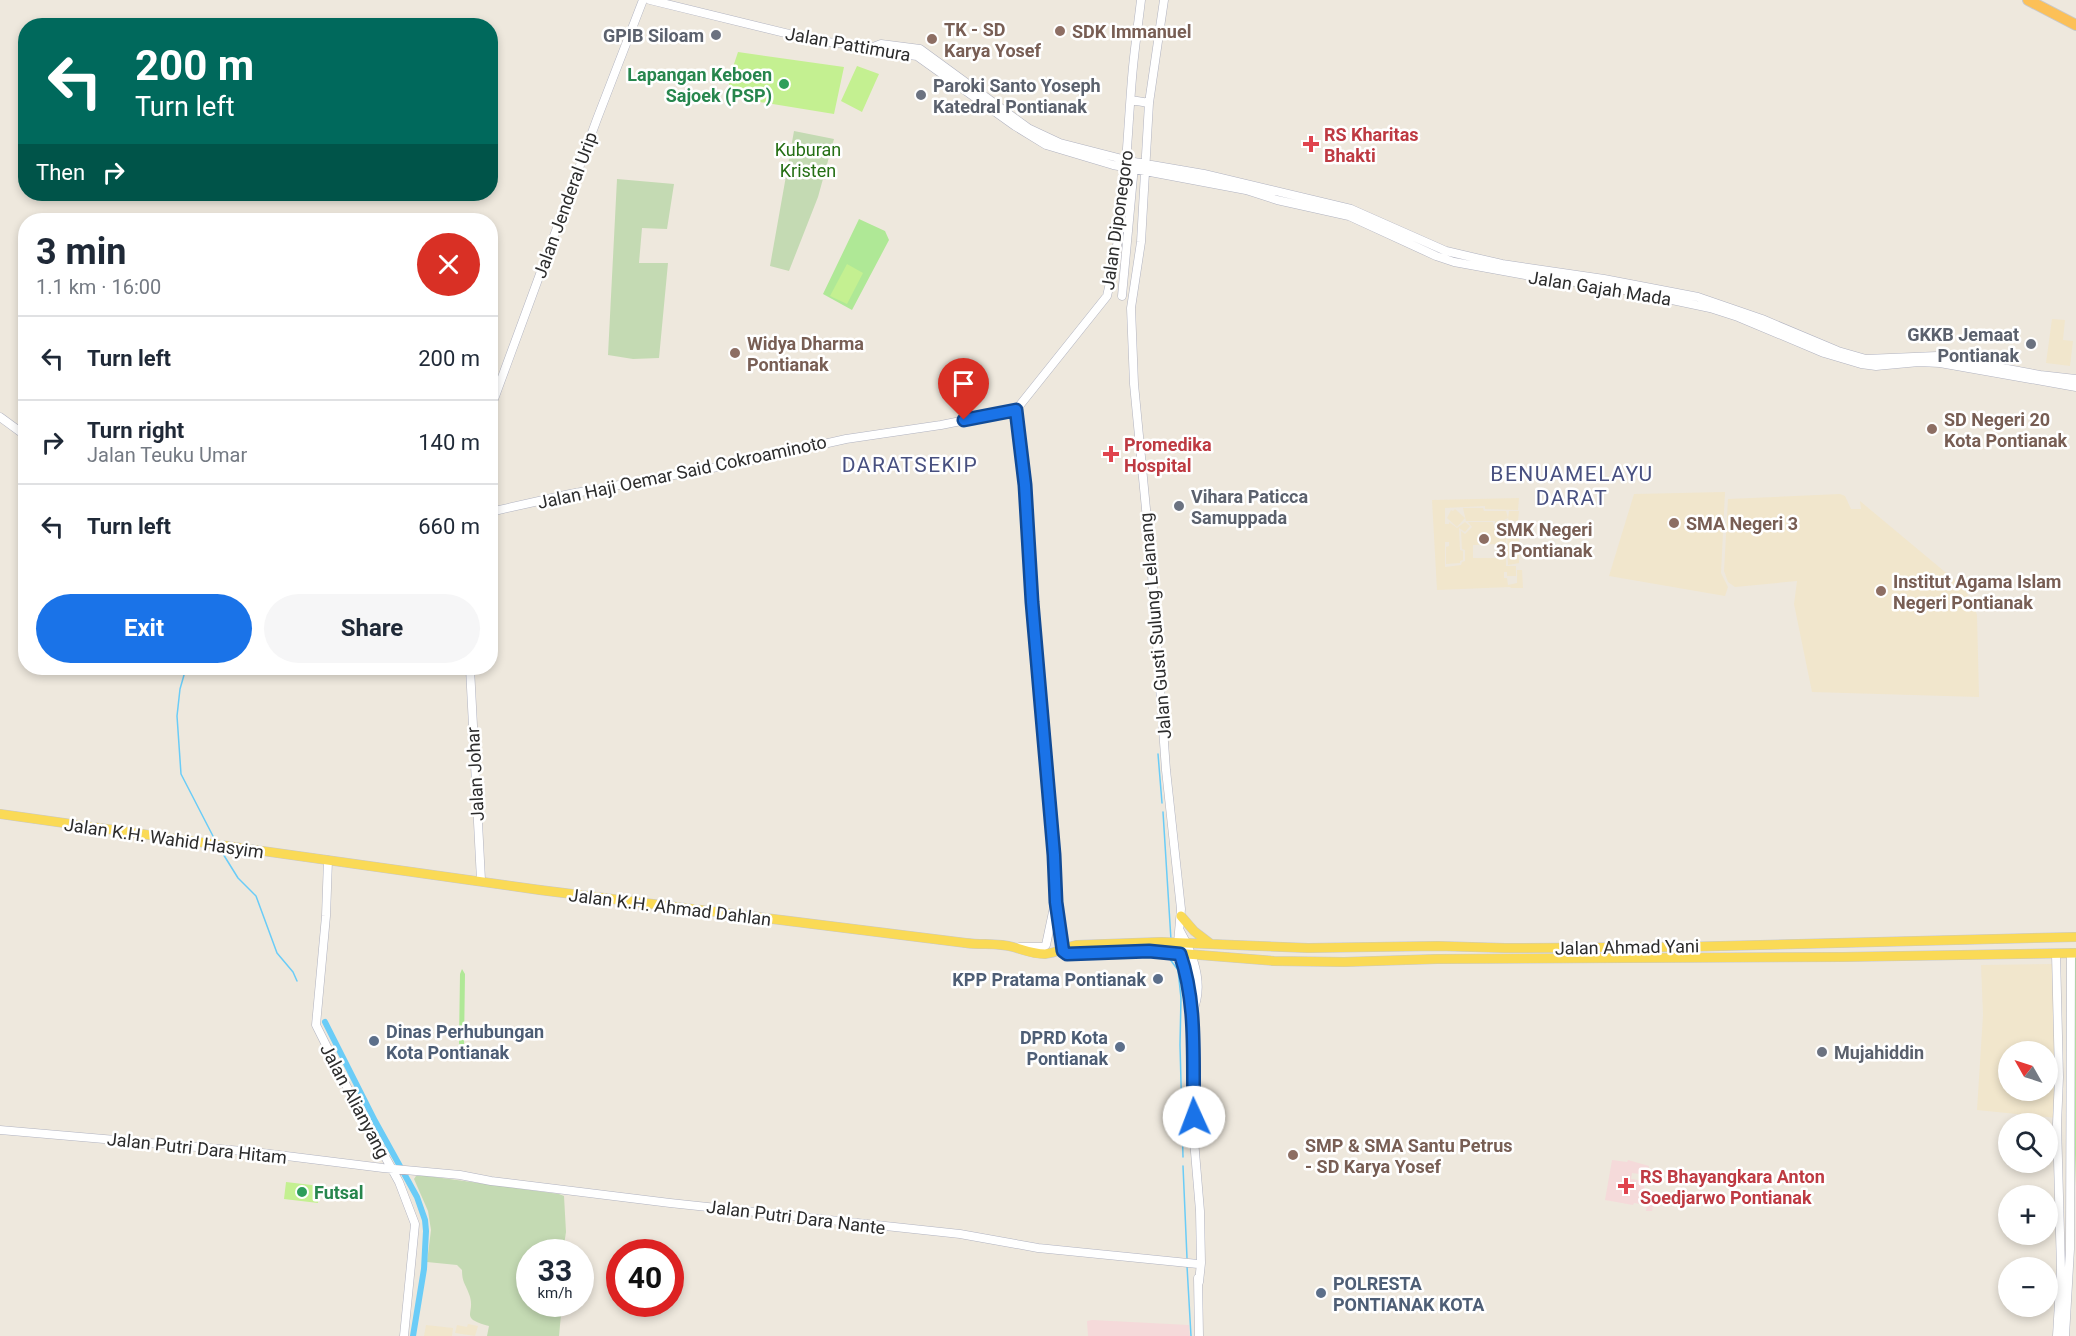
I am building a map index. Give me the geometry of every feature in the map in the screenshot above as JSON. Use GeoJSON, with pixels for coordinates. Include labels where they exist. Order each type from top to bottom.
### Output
{"type":"FeatureCollection","features":[{"type":"Feature","properties":{"kind":"highway"},"geometry":{"type":"LineString","coordinates":[[2028,0],[2076,25]]}},
{"type":"Feature","properties":{"kind":"highway"},"geometry":{"type":"LineString","coordinates":[[2043,0],[2076,18]]}},
{"type":"Feature","properties":{"kind":"main road","name":"Jalan K.H. Wahid Hasyim"},"geometry":{"type":"LineString","coordinates":[[0,814],[328,860]]}},
{"type":"Feature","properties":{"kind":"main road","name":"Jalan K.H. Ahmad Dahlan"},"geometry":{"type":"LineString","coordinates":[[328,860],[663,906],[966,944],[1013,947],[1024,952],[1044,954],[1063,951]]}},
{"type":"Feature","properties":{"kind":"main road"},"geometry":{"type":"LineString","coordinates":[[1181,916],[1194,931],[1211,944]]}},
{"type":"Feature","properties":{"kind":"main road","name":"Jalan Ahmad Yani"},"geometry":{"type":"LineString","coordinates":[[2073,953],[1293,961],[1149,951],[1067,954],[1063,951],[1068,946],[1077,945],[1211,944],[1308,948],[1438,946],[1558,948],[2076,937]]}},
{"type":"Feature","properties":{"kind":"main road"},"geometry":{"type":"LineString","coordinates":[[1843,957],[1844,943]]}},
{"type":"Feature","properties":{"kind":"main road"},"geometry":{"type":"LineString","coordinates":[[1379,948],[1379,961]]}},
{"type":"Feature","properties":{"kind":"main road"},"geometry":{"type":"LineString","coordinates":[[1558,948],[1558,959]]}},
{"type":"Feature","properties":{"kind":"street","name":"Jalan Jenderal Urip"},"geometry":{"type":"LineString","coordinates":[[498,388],[591,133],[643,0]]}},
{"type":"Feature","properties":{"kind":"street","name":"Jalan Pattimura"},"geometry":{"type":"LineString","coordinates":[[650,0],[671,3],[708,15],[818,41],[873,47],[881,44],[920,50],[1038,134],[1130,165]]}},
{"type":"Feature","properties":{"kind":"street","name":"Jalan Diponegoro"},"geometry":{"type":"LineString","coordinates":[[1016,410],[1107,296],[1130,165],[1141,0]]}},
{"type":"Feature","properties":{"kind":"street","name":"Jalan Gusti Sulung Lelanang"},"geometry":{"type":"LineString","coordinates":[[1164,0],[1149,103],[1141,242],[1131,308],[1134,384],[1181,916],[1180,931],[1183,944]]}},
{"type":"Feature","properties":{"kind":"street"},"geometry":{"type":"LineString","coordinates":[[1133,100],[1149,103]]}},
{"type":"Feature","properties":{"kind":"street"},"geometry":{"type":"LineString","coordinates":[[1122,296],[1130,165]]}},
{"type":"Feature","properties":{"kind":"street","name":"Jalan Gajah Mada"},"geometry":{"type":"LineString","coordinates":[[1130,165],[1351,208],[1394,232],[1469,261],[1604,279],[1711,304],[1838,351],[1866,359],[1937,356],[2076,380]]}},
{"type":"Feature","properties":{"kind":"street"},"geometry":{"type":"LineString","coordinates":[[1107,296],[1115,294],[1122,296],[1131,308]]}},
{"type":"Feature","properties":{"kind":"street","name":"Jalan Gajah Mada"},"geometry":{"type":"LineString","coordinates":[[1770,326],[1824,353],[1869,366],[1940,363],[2076,387]]}},
{"type":"Feature","properties":{"kind":"street"},"geometry":{"type":"LineString","coordinates":[[1016,410],[1025,485],[1056,902],[1063,951]]}},
{"type":"Feature","properties":{"kind":"street","name":"Jalan Haji Oemar Said Cokroaminoto"},"geometry":{"type":"LineString","coordinates":[[498,510],[570,494],[734,464],[846,439],[941,425],[1016,410]]}},
{"type":"Feature","properties":{"kind":"street"},"geometry":{"type":"LineString","coordinates":[[0,417],[18,430]]}},
{"type":"Feature","properties":{"kind":"street","name":"Jalan Johar"},"geometry":{"type":"LineString","coordinates":[[470,675],[481,880]]}},
{"type":"Feature","properties":{"kind":"street","name":"Jalan Alianyang"},"geometry":{"type":"LineString","coordinates":[[328,860],[326,916],[316,1022],[324,1044],[399,1182],[415,1224],[404,1336]]}},
{"type":"Feature","properties":{"kind":"street"},"geometry":{"type":"LineString","coordinates":[[1013,947],[1043,947],[1046,945],[1056,902]]}},
{"type":"Feature","properties":{"kind":"street"},"geometry":{"type":"LineString","coordinates":[[1183,944],[1180,954],[1188,983],[1192,1013],[1194,1140],[1198,1167],[1199,1336]]}},
{"type":"Feature","properties":{"kind":"street"},"geometry":{"type":"LineString","coordinates":[[1183,944],[1193,955],[1197,986],[1196,1006],[1192,1013]]}},
{"type":"Feature","properties":{"kind":"street"},"geometry":{"type":"LineString","coordinates":[[2065,1336],[2070,1249],[2073,953]]}},
{"type":"Feature","properties":{"kind":"street"},"geometry":{"type":"LineString","coordinates":[[2056,954],[2061,1269],[2058,1336]]}},
{"type":"Feature","properties":{"kind":"street","name":"Jalan Putri Dara Hitam"},"geometry":{"type":"LineString","coordinates":[[0,1130],[254,1152],[392,1168]]}},
{"type":"Feature","properties":{"kind":"street"},"geometry":{"type":"LineString","coordinates":[[1198,1167],[1195,1263],[1199,1280]]}},
{"type":"Feature","properties":{"kind":"street","name":"Jalan Putri Dara Nante"},"geometry":{"type":"LineString","coordinates":[[392,1168],[670,1203],[960,1234],[1038,1248],[1195,1263]]}},
{"type":"Feature","properties":{"kind":"shaded area"},"geometry":{"type":"Polygon","coordinates":[[[2052,319],[2065,320],[2063,340],[2073,341],[2070,366],[2046,363],[2052,319]]]}},
{"type":"Feature","properties":{"kind":"shaded area","name":"SMA Negeri 3"},"geometry":{"type":"Polygon","coordinates":[[[1725,492],[1721,573],[1728,587],[1725,596],[1609,576],[1634,494],[1725,492]]]}},
{"type":"Feature","properties":{"kind":"shaded area","name":"Institut Agama Islam Negeri Pontianak"},"geometry":{"type":"Polygon","coordinates":[[[1840,494],[1845,496],[1851,509],[1861,509],[1860,501],[1963,587],[1977,615],[1979,697],[1812,692],[1794,604],[1797,581],[1735,587],[1728,582],[1724,571],[1728,499],[1840,494]]]}},
{"type":"Feature","properties":{"kind":"shaded area","name":"SMK Negeri 3 Pontianak"},"geometry":{"type":"Polygon","coordinates":[[[1519,498],[1518,510],[1485,509],[1485,506],[1445,508],[1445,524],[1449,522],[1457,528],[1465,522],[1470,526],[1465,532],[1459,528],[1460,550],[1463,551],[1463,560],[1460,563],[1446,564],[1446,547],[1449,546],[1449,542],[1445,542],[1445,567],[1461,565],[1465,561],[1461,531],[1465,534],[1472,527],[1468,522],[1493,522],[1494,526],[1506,525],[1506,566],[1516,566],[1516,576],[1507,576],[1507,572],[1504,572],[1504,578],[1507,578],[1508,585],[1517,583],[1517,570],[1522,570],[1523,588],[1437,590],[1432,500],[1519,498]],[[1496,544],[1473,545],[1473,558],[1496,558],[1496,544]]]}},
{"type":"Feature","properties":{"kind":"shaded area","name":"SMK Negeri 3 Pontianak"},"geometry":{"type":"Polygon","coordinates":[[[1463,508],[1506,511],[1508,518],[1504,520],[1504,523],[1495,524],[1495,521],[1466,521],[1463,508]]]}},
{"type":"Feature","properties":{"kind":"shaded area","name":"SMK Negeri 3 Pontianak"},"geometry":{"type":"Polygon","coordinates":[[[1455,509],[1465,518],[1457,527],[1447,518],[1451,510],[1455,509]]]}},
{"type":"Feature","properties":{"kind":"shaded area","name":"SMK Negeri 3 Pontianak"},"geometry":{"type":"Polygon","coordinates":[[[1509,511],[1519,511],[1518,521],[1509,521],[1509,511]]]}},
{"type":"Feature","properties":{"kind":"shaded area","name":"SMK Negeri 3 Pontianak"},"geometry":{"type":"Polygon","coordinates":[[[1513,522],[1513,526],[1519,526],[1519,563],[1508,565],[1507,526],[1513,522]]]}},
{"type":"Feature","properties":{"kind":"shaded area"},"geometry":{"type":"Polygon","coordinates":[[[2054,964],[2055,1041],[1998,1041],[1998,1101],[2056,1101],[2056,1113],[2007,1113],[1977,1110],[1983,1015],[1981,965],[2054,964]]]}},
{"type":"Feature","properties":{"kind":"shaded area","name":"RS Bhayangkara Anton Soedjarwo Pontianak"},"geometry":{"type":"Polygon","coordinates":[[[1612,1160],[1627,1162],[1628,1160],[1649,1166],[1647,1175],[1632,1173],[1631,1179],[1645,1181],[1644,1190],[1655,1192],[1652,1211],[1646,1211],[1647,1205],[1605,1200],[1612,1160]]]}},
{"type":"Feature","properties":{"kind":"shaded area"},"geometry":{"type":"Polygon","coordinates":[[[1087,1321],[1189,1325],[1190,1336],[1088,1336],[1087,1321]]]}},
{"type":"Feature","properties":{"kind":"shaded area"},"geometry":{"type":"Polygon","coordinates":[[[468,1324],[478,1326],[475,1336],[455,1333],[457,1325],[467,1327],[468,1324]]]}},
{"type":"Feature","properties":{"kind":"shaded area"},"geometry":{"type":"Polygon","coordinates":[[[426,1325],[453,1328],[452,1336],[424,1336],[426,1325]]]}},
{"type":"Feature","properties":{"kind":"green space","name":"Lapangan Keboen Sajoek (PSP)"},"geometry":{"type":"Polygon","coordinates":[[[738,52],[844,67],[834,114],[729,97],[729,79],[738,52]]]}},
{"type":"Feature","properties":{"kind":"green space"},"geometry":{"type":"Polygon","coordinates":[[[857,66],[879,74],[862,112],[841,101],[857,66]]]}},
{"type":"Feature","properties":{"kind":"green space","name":"Kuburan Kristen"},"geometry":{"type":"Polygon","coordinates":[[[794,131],[834,139],[818,197],[789,271],[770,266],[794,131]]]}},
{"type":"Feature","properties":{"kind":"green space"},"geometry":{"type":"Polygon","coordinates":[[[617,179],[674,184],[667,229],[642,228],[639,263],[668,263],[659,358],[633,359],[608,355],[617,179]]]}},
{"type":"Feature","properties":{"kind":"green space"},"geometry":{"type":"Polygon","coordinates":[[[859,219],[885,231],[889,240],[852,310],[823,294],[859,219]]]}},
{"type":"Feature","properties":{"kind":"green space"},"geometry":{"type":"Polygon","coordinates":[[[847,264],[863,273],[847,304],[830,296],[847,264]]]}},
{"type":"Feature","properties":{"kind":"green space"},"geometry":{"type":"Polygon","coordinates":[[[2069,957],[2076,957],[2076,1186],[2069,957]]]}},
{"type":"Feature","properties":{"kind":"green space"},"geometry":{"type":"Polygon","coordinates":[[[462,969],[465,974],[464,1045],[461,1048],[459,1044],[462,969]]]}},
{"type":"Feature","properties":{"kind":"green space"},"geometry":{"type":"Polygon","coordinates":[[[416,1176],[564,1196],[565,1239],[516,1239],[516,1317],[561,1317],[559,1336],[487,1336],[489,1326],[471,1317],[471,1301],[463,1280],[462,1270],[457,1265],[427,1262],[431,1230],[428,1211],[414,1179],[416,1176]]]}},
{"type":"Feature","properties":{"kind":"green space","name":"Futsal"},"geometry":{"type":"Polygon","coordinates":[[[286,1182],[320,1186],[318,1203],[284,1199],[286,1182]]]}},
{"type":"Feature","properties":{"kind":"waterway"},"geometry":{"type":"LineString","coordinates":[[184,675],[177,716],[181,774],[215,840]]}},
{"type":"Feature","properties":{"kind":"waterway"},"geometry":{"type":"LineString","coordinates":[[1158,754],[1162,803]]}},
{"type":"Feature","properties":{"kind":"waterway"},"geometry":{"type":"LineString","coordinates":[[1163,812],[1171,940]]}},
{"type":"Feature","properties":{"kind":"waterway"},"geometry":{"type":"LineString","coordinates":[[220,849],[238,878],[256,896],[277,953],[293,972],[297,981]]}},
{"type":"Feature","properties":{"kind":"waterway"},"geometry":{"type":"LineString","coordinates":[[1169,958],[1178,970],[1181,998],[1183,1157]]}},
{"type":"Feature","properties":{"kind":"waterway"},"geometry":{"type":"LineString","coordinates":[[325,1022],[375,1121],[417,1197],[425,1220],[424,1269],[413,1336]]}},
{"type":"Feature","properties":{"kind":"waterway"},"geometry":{"type":"LineString","coordinates":[[1183,1166],[1187,1258]]}},
{"type":"Feature","properties":{"kind":"waterway"},"geometry":{"type":"LineString","coordinates":[[1187,1266],[1191,1336]]}},
{"type":"Feature","properties":{"kind":"place","name":"SDK Immanuel"},"geometry":{"type":"Point","coordinates":[1060,31]}},
{"type":"Feature","properties":{"kind":"place","name":"GPIB Siloam"},"geometry":{"type":"Point","coordinates":[716,35]}},
{"type":"Feature","properties":{"kind":"place","name":"TK - SD Karya Yosef"},"geometry":{"type":"Point","coordinates":[932,39]}},
{"type":"Feature","properties":{"kind":"place","name":"Lapangan Keboen Sajoek (PSP)"},"geometry":{"type":"Point","coordinates":[784,84]}},
{"type":"Feature","properties":{"kind":"place","name":"Paroki Santo Yoseph Katedral Pontianak"},"geometry":{"type":"Point","coordinates":[921,95]}},
{"type":"Feature","properties":{"kind":"place","name":"RS Kharitas Bhakti"},"geometry":{"type":"Point","coordinates":[1311,144]}},
{"type":"Feature","properties":{"kind":"place","name":"GKKB Jemaat Pontianak"},"geometry":{"type":"Point","coordinates":[2031,344]}},
{"type":"Feature","properties":{"kind":"place","name":"Widya Dharma Pontianak"},"geometry":{"type":"Point","coordinates":[735,353]}},
{"type":"Feature","properties":{"kind":"place","name":"SD Negeri 20 Kota Pontianak"},"geometry":{"type":"Point","coordinates":[1932,429]}},
{"type":"Feature","properties":{"kind":"place","name":"Promedika Hospital"},"geometry":{"type":"Point","coordinates":[1111,454]}},
{"type":"Feature","properties":{"kind":"place","name":"Vihara Paticca Samuppada"},"geometry":{"type":"Point","coordinates":[1179,506]}},
{"type":"Feature","properties":{"kind":"place","name":"SMA Negeri 3"},"geometry":{"type":"Point","coordinates":[1674,523]}},
{"type":"Feature","properties":{"kind":"place","name":"SMK Negeri 3 Pontianak"},"geometry":{"type":"Point","coordinates":[1484,539]}},
{"type":"Feature","properties":{"kind":"place","name":"Institut Agama Islam Negeri Pontianak"},"geometry":{"type":"Point","coordinates":[1881,591]}},
{"type":"Feature","properties":{"kind":"place","name":"KPP Pratama Pontianak"},"geometry":{"type":"Point","coordinates":[1158,979]}},
{"type":"Feature","properties":{"kind":"place","name":"Dinas Perhubungan Kota Pontianak"},"geometry":{"type":"Point","coordinates":[374,1041]}},
{"type":"Feature","properties":{"kind":"place","name":"DPRD Kota Pontianak"},"geometry":{"type":"Point","coordinates":[1120,1047]}},
{"type":"Feature","properties":{"kind":"place","name":"Mujahiddin"},"geometry":{"type":"Point","coordinates":[1822,1052]}},
{"type":"Feature","properties":{"kind":"place","name":"SMP & SMA Santu Petrus - SD Karya Yosef"},"geometry":{"type":"Point","coordinates":[1293,1155]}},
{"type":"Feature","properties":{"kind":"place","name":"RS Bhayangkara Anton Soedjarwo Pontianak"},"geometry":{"type":"Point","coordinates":[1626,1186]}},
{"type":"Feature","properties":{"kind":"place","name":"Futsal"},"geometry":{"type":"Point","coordinates":[302,1192]}},
{"type":"Feature","properties":{"kind":"place","name":"POLRESTA PONTIANAK KOTA"},"geometry":{"type":"Point","coordinates":[1321,1293]}},
{"type":"Feature","properties":{"kind":"district","name":"DARATSEKIP"},"geometry":{"type":"Point","coordinates":[910,465]}},
{"type":"Feature","properties":{"kind":"district","name":"BENUAMELAYU DARAT"},"geometry":{"type":"Point","coordinates":[1572,486]}},
{"type":"Feature","properties":{"kind":"route"},"geometry":{"type":"LineString","coordinates":[[964,420],[1016,410],[1025,485],[1056,902],[1063,951],[1067,954],[1149,951],[1180,954],[1188,983],[1192,1013],[1194,1117]]}}]}
